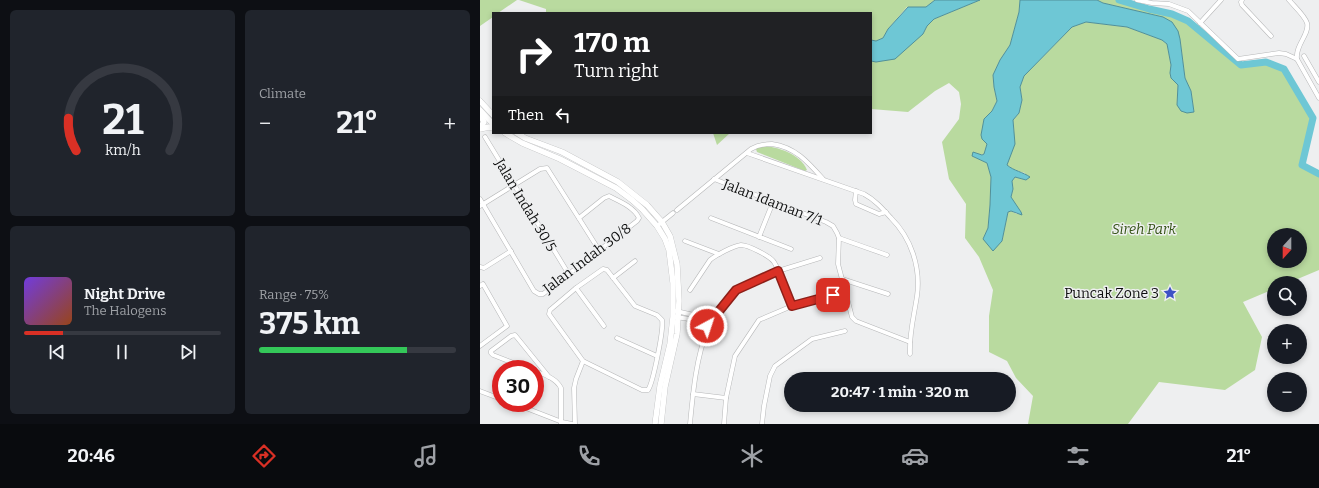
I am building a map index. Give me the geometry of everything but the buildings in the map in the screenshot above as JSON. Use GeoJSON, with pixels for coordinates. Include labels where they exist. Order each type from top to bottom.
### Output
{"type":"FeatureCollection","features":[{"type":"Feature","properties":{"kind":"main road"},"geometry":{"type":"LineString","coordinates":[[480,101],[492,114]]}},
{"type":"Feature","properties":{"kind":"main road"},"geometry":{"type":"LineString","coordinates":[[480,110],[492,123]]}},
{"type":"Feature","properties":{"kind":"main road"},"geometry":{"type":"LineString","coordinates":[[480,114],[484,122],[480,129]]}},
{"type":"Feature","properties":{"kind":"main road"},"geometry":{"type":"LineString","coordinates":[[480,129],[492,125]]}},
{"type":"Feature","properties":{"kind":"main road"},"geometry":{"type":"LineString","coordinates":[[502,134],[510,139],[560,159],[616,188],[632,200],[670,236],[677,264],[679,283],[675,345],[665,387],[661,424]]}},
{"type":"Feature","properties":{"kind":"main road"},"geometry":{"type":"LineString","coordinates":[[507,134],[522,143]]}},
{"type":"Feature","properties":{"kind":"main road"},"geometry":{"type":"LineString","coordinates":[[519,134],[525,138],[562,152],[618,182],[647,205],[659,224]]}},
{"type":"Feature","properties":{"kind":"main road"},"geometry":{"type":"LineString","coordinates":[[655,424],[660,386],[676,314]]}},
{"type":"Feature","properties":{"kind":"street"},"geometry":{"type":"LineString","coordinates":[[1139,0],[1152,3],[1170,4],[1188,11],[1238,59],[1279,53],[1286,54],[1297,60]]}},
{"type":"Feature","properties":{"kind":"street"},"geometry":{"type":"LineString","coordinates":[[1200,23],[1221,0]]}},
{"type":"Feature","properties":{"kind":"street"},"geometry":{"type":"LineString","coordinates":[[1242,0],[1242,5],[1271,36]]}},
{"type":"Feature","properties":{"kind":"street"},"geometry":{"type":"LineString","coordinates":[[1289,0],[1308,24],[1307,30],[1296,53],[1297,60],[1319,98]]}},
{"type":"Feature","properties":{"kind":"street"},"geometry":{"type":"LineString","coordinates":[[1304,56],[1319,82]]}},
{"type":"Feature","properties":{"kind":"street"},"geometry":{"type":"LineString","coordinates":[[1304,72],[1311,68]]}},
{"type":"Feature","properties":{"kind":"street","name":"Jalan Indah 30/5"},"geometry":{"type":"LineString","coordinates":[[484,137],[568,273]]}},
{"type":"Feature","properties":{"kind":"street"},"geometry":{"type":"LineString","coordinates":[[659,224],[760,144],[777,145],[794,151],[812,166],[823,179]]}},
{"type":"Feature","properties":{"kind":"street"},"geometry":{"type":"LineString","coordinates":[[747,153],[871,197],[896,222],[905,236],[914,256],[917,270],[917,292],[910,342],[910,354]]}},
{"type":"Feature","properties":{"kind":"street"},"geometry":{"type":"LineString","coordinates":[[808,174],[812,166]]}},
{"type":"Feature","properties":{"kind":"street"},"geometry":{"type":"LineString","coordinates":[[481,205],[544,168],[548,170],[599,250]]}},
{"type":"Feature","properties":{"kind":"street","name":"Jalan Idaman 7/1"},"geometry":{"type":"LineString","coordinates":[[714,179],[831,225],[836,230],[839,238]]}},
{"type":"Feature","properties":{"kind":"street"},"geometry":{"type":"LineString","coordinates":[[856,191],[856,204],[880,214],[886,212]]}},
{"type":"Feature","properties":{"kind":"street","name":"Jalan Indah 30/8"},"geometry":{"type":"LineString","coordinates":[[511,251],[534,291],[543,294],[568,273],[638,220],[638,216],[624,204],[609,196],[578,218]]}},
{"type":"Feature","properties":{"kind":"street"},"geometry":{"type":"LineString","coordinates":[[480,199],[481,205],[511,251],[484,268],[480,267]]}},
{"type":"Feature","properties":{"kind":"street"},"geometry":{"type":"LineString","coordinates":[[759,237],[773,202]]}},
{"type":"Feature","properties":{"kind":"street"},"geometry":{"type":"LineString","coordinates":[[711,218],[791,249]]}},
{"type":"Feature","properties":{"kind":"street"},"geometry":{"type":"LineString","coordinates":[[887,255],[839,238],[838,260],[852,317],[856,321],[910,342]]}},
{"type":"Feature","properties":{"kind":"street"},"geometry":{"type":"LineString","coordinates":[[685,241],[719,254]]}},
{"type":"Feature","properties":{"kind":"street"},"geometry":{"type":"LineString","coordinates":[[690,290],[710,260],[719,254],[736,247],[743,246],[770,258],[775,263],[792,306]]}},
{"type":"Feature","properties":{"kind":"street"},"geometry":{"type":"LineString","coordinates":[[711,321],[736,290],[778,271],[820,258]]}},
{"type":"Feature","properties":{"kind":"street"},"geometry":{"type":"LineString","coordinates":[[613,278],[635,261]]}},
{"type":"Feature","properties":{"kind":"street"},"geometry":{"type":"LineString","coordinates":[[604,268],[607,270],[613,278],[635,306],[657,315],[662,320],[663,325],[657,356],[651,385],[648,390],[642,390],[583,361],[549,314],[550,310],[602,269],[604,268]]}},
{"type":"Feature","properties":{"kind":"street"},"geometry":{"type":"LineString","coordinates":[[842,279],[888,294]]}},
{"type":"Feature","properties":{"kind":"street"},"geometry":{"type":"LineString","coordinates":[[480,286],[483,284],[507,326],[480,346]]}},
{"type":"Feature","properties":{"kind":"street"},"geometry":{"type":"LineString","coordinates":[[576,288],[604,326]]}},
{"type":"Feature","properties":{"kind":"street"},"geometry":{"type":"LineString","coordinates":[[724,424],[726,398],[735,356],[759,320],[792,306],[833,295]]}},
{"type":"Feature","properties":{"kind":"street"},"geometry":{"type":"LineString","coordinates":[[676,314],[698,316],[713,322],[713,326],[711,328],[697,320],[676,314]]}},
{"type":"Feature","properties":{"kind":"street"},"geometry":{"type":"LineString","coordinates":[[690,424],[692,394],[707,326]]}},
{"type":"Feature","properties":{"kind":"street"},"geometry":{"type":"LineString","coordinates":[[762,424],[770,376],[775,366],[812,339],[844,331]]}},
{"type":"Feature","properties":{"kind":"street"},"geometry":{"type":"LineString","coordinates":[[505,360],[492,355],[491,353],[511,336],[515,335],[535,360]]}},
{"type":"Feature","properties":{"kind":"street"},"geometry":{"type":"LineString","coordinates":[[617,338],[657,356]]}},
{"type":"Feature","properties":{"kind":"street"},"geometry":{"type":"LineString","coordinates":[[535,412],[562,423],[573,424],[574,388],[583,361]]}},
{"type":"Feature","properties":{"kind":"street"},"geometry":{"type":"LineString","coordinates":[[544,371],[549,377]]}},
{"type":"Feature","properties":{"kind":"street"},"geometry":{"type":"LineString","coordinates":[[544,375],[556,380],[561,388],[562,423]]}},
{"type":"Feature","properties":{"kind":"street"},"geometry":{"type":"LineString","coordinates":[[480,390],[492,395]]}},
{"type":"Feature","properties":{"kind":"street"},"geometry":{"type":"LineString","coordinates":[[692,394],[726,398]]}},
{"type":"Feature","properties":{"kind":"green space"},"geometry":{"type":"Polygon","coordinates":[[[480,0],[517,0],[499,12],[492,12],[492,18],[480,26],[480,0]]]}},
{"type":"Feature","properties":{"kind":"green space"},"geometry":{"type":"Polygon","coordinates":[[[519,0],[935,0],[926,7],[907,7],[888,29],[883,38],[876,41],[872,40],[872,12],[546,12],[546,9],[519,0]]]}},
{"type":"Feature","properties":{"kind":"green space","name":"Sireh Park"},"geometry":{"type":"Polygon","coordinates":[[[980,0],[1020,0],[1019,12],[1010,45],[1000,60],[993,75],[997,101],[992,111],[984,119],[982,139],[987,144],[984,154],[972,156],[987,163],[991,177],[988,228],[983,239],[1002,241],[1008,212],[1011,211],[1017,214],[1021,212],[1011,197],[1013,189],[1012,181],[1015,177],[1026,180],[1025,173],[1013,170],[1007,165],[1014,131],[1013,120],[1019,113],[1022,100],[1020,87],[1024,76],[1072,27],[1086,22],[1127,27],[1162,40],[1167,44],[1171,65],[1171,78],[1178,85],[1177,105],[1194,112],[1191,91],[1185,78],[1180,39],[1172,22],[1162,17],[1103,3],[1097,0],[1119,0],[1172,14],[1188,21],[1241,65],[1266,62],[1284,69],[1313,118],[1302,165],[1319,174],[1319,270],[1305,276],[1267,276],[1267,292],[1243,302],[1262,337],[1255,370],[1225,390],[1159,382],[1128,424],[1028,424],[1033,396],[1016,378],[1016,372],[1013,372],[1007,361],[989,352],[989,316],[993,290],[979,257],[965,238],[966,204],[949,179],[942,142],[959,119],[961,104],[959,92],[949,83],[935,91],[908,112],[872,109],[872,61],[877,62],[923,34],[927,26],[934,19],[980,0]]]}},
{"type":"Feature","properties":{"kind":"green space"},"geometry":{"type":"Polygon","coordinates":[[[713,134],[729,134],[717,145],[713,134]]]}},
{"type":"Feature","properties":{"kind":"green space"},"geometry":{"type":"Polygon","coordinates":[[[761,145],[781,149],[794,155],[804,164],[807,170],[805,171],[757,152],[756,149],[761,145]]]}},
{"type":"Feature","properties":{"kind":"water"},"geometry":{"type":"Polygon","coordinates":[[[935,0],[980,0],[934,19],[927,26],[923,34],[895,59],[872,61],[872,40],[876,41],[883,38],[888,29],[908,7],[926,7],[935,0]]]}},
{"type":"Feature","properties":{"kind":"water"},"geometry":{"type":"Polygon","coordinates":[[[1020,0],[1097,0],[1103,3],[1163,17],[1172,22],[1178,31],[1180,39],[1185,78],[1191,91],[1194,112],[1187,113],[1181,111],[1177,105],[1178,85],[1171,78],[1171,65],[1167,44],[1162,40],[1127,27],[1086,22],[1072,27],[1024,76],[1020,87],[1022,100],[1019,113],[1013,120],[1015,144],[1007,165],[1030,177],[1026,180],[1015,177],[1012,181],[1013,189],[1011,197],[1022,215],[1011,211],[1008,212],[1002,241],[993,251],[983,239],[988,228],[991,177],[987,163],[972,156],[973,152],[982,155],[984,154],[987,144],[982,139],[981,135],[984,119],[992,111],[997,101],[993,75],[1000,60],[1010,45],[1019,12],[1020,0]]]}},
{"type":"Feature","properties":{"kind":"waterway"},"geometry":{"type":"LineString","coordinates":[[1119,0],[1172,14],[1188,21],[1241,65],[1266,62],[1284,69],[1313,118],[1302,165],[1319,174]]}},
{"type":"Feature","properties":{"kind":"place","name":"Puncak Zone 3"},"geometry":{"type":"Point","coordinates":[1170,293]}},
{"type":"Feature","properties":{"kind":"route"},"geometry":{"type":"LineString","coordinates":[[707,326],[706,323],[711,321],[736,290],[778,271],[792,306],[833,295]]}}]}
